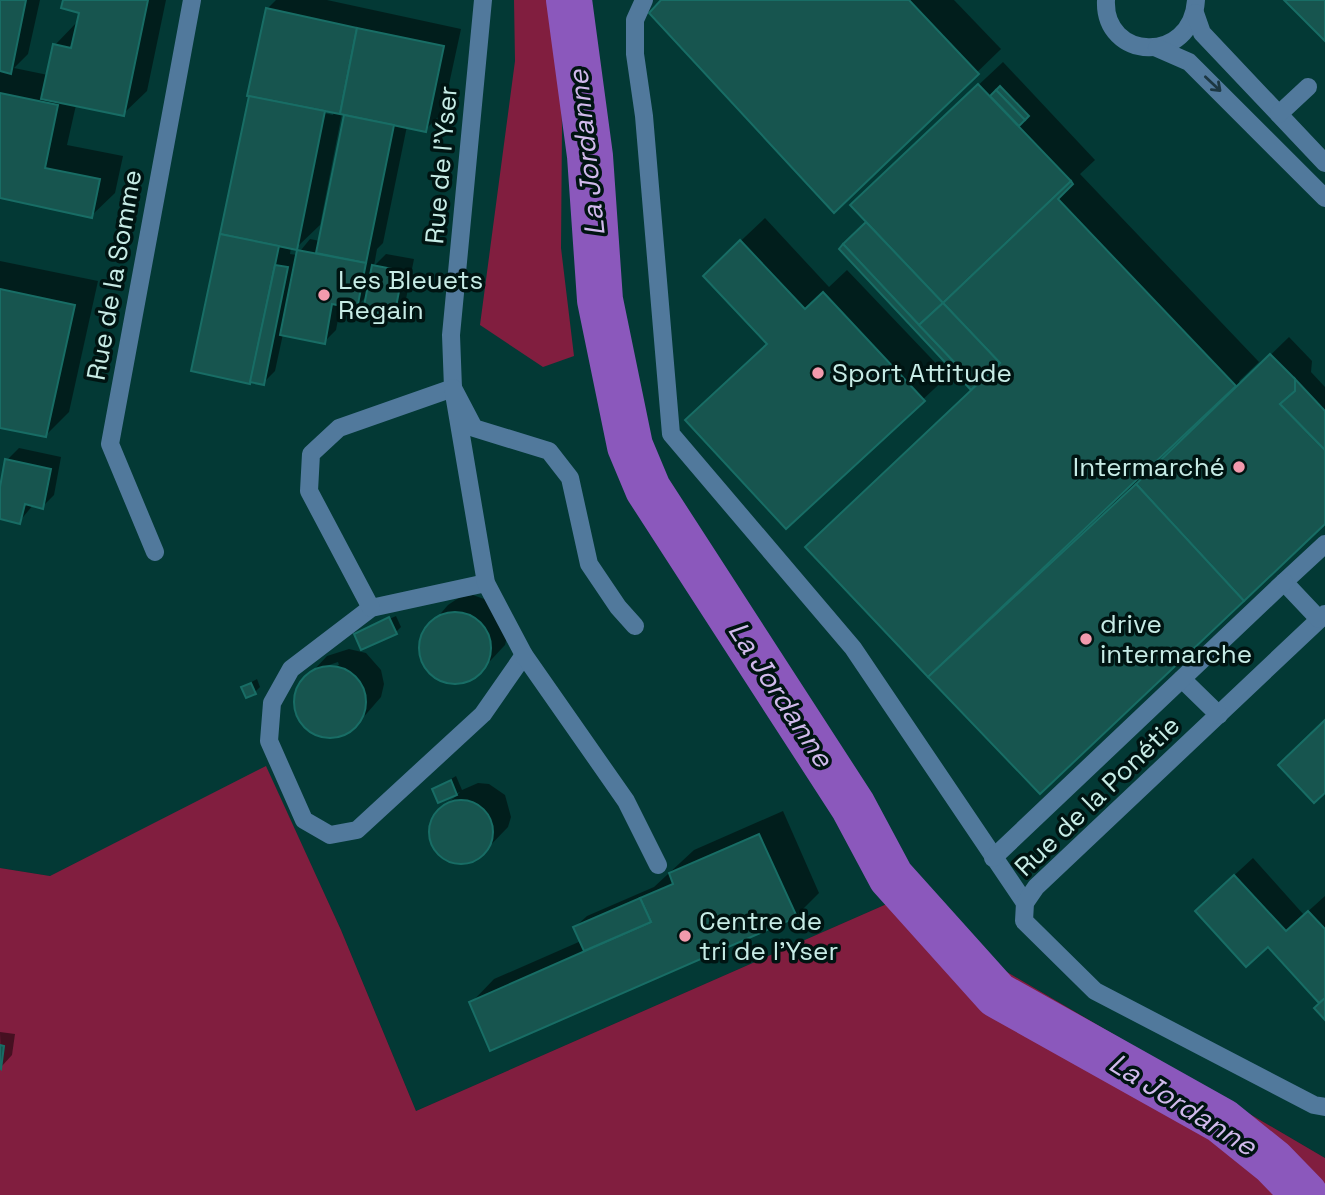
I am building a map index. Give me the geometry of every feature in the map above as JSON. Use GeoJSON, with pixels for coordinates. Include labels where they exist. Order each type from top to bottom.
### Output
{"type":"FeatureCollection","features":[{"type":"Feature","properties":{"kind":"street","name":"Rue de la Somme"},"geometry":{"type":"LineString","coordinates":[[155,552],[110,444],[192,0]]}},
{"type":"Feature","properties":{"kind":"street","name":"Rue de l'Yser"},"geometry":{"type":"LineString","coordinates":[[483,0],[450,335],[453,388],[486,583],[524,655],[626,800],[658,865]]}},
{"type":"Feature","properties":{"kind":"street"},"geometry":{"type":"LineString","coordinates":[[644,0],[635,20],[635,54],[644,116],[671,434],[853,648],[1026,903]]}},
{"type":"Feature","properties":{"kind":"street"},"geometry":{"type":"LineString","coordinates":[[1106,0],[1110,22],[1118,34],[1143,48],[1157,48],[1189,62],[1325,198]]}},
{"type":"Feature","properties":{"kind":"street"},"geometry":{"type":"LineString","coordinates":[[1157,48],[1182,36],[1195,7]]}},
{"type":"Feature","properties":{"kind":"street"},"geometry":{"type":"LineString","coordinates":[[1195,7],[1202,33],[1325,163]]}},
{"type":"Feature","properties":{"kind":"street"},"geometry":{"type":"LineString","coordinates":[[1279,114],[1308,87]]}},
{"type":"Feature","properties":{"kind":"street"},"geometry":{"type":"LineString","coordinates":[[371,608],[309,491],[311,454],[339,428],[453,388],[474,428],[549,451],[570,478],[589,564],[618,607],[635,626]]}},
{"type":"Feature","properties":{"kind":"street"},"geometry":{"type":"LineString","coordinates":[[993,858],[1325,544]]}},
{"type":"Feature","properties":{"kind":"street"},"geometry":{"type":"LineString","coordinates":[[1284,582],[1322,616]]}},
{"type":"Feature","properties":{"kind":"street"},"geometry":{"type":"LineString","coordinates":[[486,583],[371,608],[291,669],[272,703],[269,741],[304,820],[330,835],[356,830],[483,714],[524,655]]}},
{"type":"Feature","properties":{"kind":"street","name":"Rue de la Ponétie"},"geometry":{"type":"LineString","coordinates":[[1322,616],[1036,887],[1026,903],[1024,921],[1095,991],[1314,1105],[1325,1107]]}},
{"type":"Feature","properties":{"kind":"street"},"geometry":{"type":"LineString","coordinates":[[1182,679],[1219,715]]}},
{"type":"Feature","properties":{"kind":"shaded area"},"geometry":{"type":"Polygon","coordinates":[[[0,0],[1325,0],[1325,1158],[889,903],[416,1111],[341,930],[266,767],[50,876],[0,868],[0,0]]]}},
{"type":"Feature","properties":{"kind":"shaded area"},"geometry":{"type":"Polygon","coordinates":[[[514,0],[558,0],[562,127],[561,248],[574,356],[543,367],[480,325],[515,61],[514,0]]]}},
{"type":"Feature","properties":{"kind":"shaded area"},"geometry":{"type":"Polygon","coordinates":[[[266,766],[341,930],[416,1111],[889,903],[1325,1158],[1325,1195],[0,1195],[0,868],[50,876],[266,766]]]}},
{"type":"Feature","properties":{"kind":"building"},"geometry":{"type":"Polygon","coordinates":[[[0,0],[26,0],[11,74],[0,71],[0,0]]]}},
{"type":"Feature","properties":{"kind":"building"},"geometry":{"type":"Polygon","coordinates":[[[63,0],[148,0],[124,116],[41,99],[53,44],[71,48],[79,13],[61,8],[63,0]]]}},
{"type":"Feature","properties":{"kind":"building"},"geometry":{"type":"Polygon","coordinates":[[[661,0],[909,0],[979,74],[834,213],[649,13],[661,0]]]}},
{"type":"Feature","properties":{"kind":"building"},"geometry":{"type":"Polygon","coordinates":[[[1284,0],[1325,0],[1325,41],[1284,0]]]}},
{"type":"Feature","properties":{"kind":"building"},"geometry":{"type":"Polygon","coordinates":[[[266,8],[357,28],[340,114],[247,96],[266,8]]]}},
{"type":"Feature","properties":{"kind":"building"},"geometry":{"type":"Polygon","coordinates":[[[357,28],[444,46],[426,132],[340,114],[357,28]]]}},
{"type":"Feature","properties":{"kind":"building"},"geometry":{"type":"Polygon","coordinates":[[[978,84],[1071,181],[943,303],[850,205],[978,84]]]}},
{"type":"Feature","properties":{"kind":"building"},"geometry":{"type":"Polygon","coordinates":[[[1000,86],[1029,116],[1025,120],[996,90],[1000,86]]]}},
{"type":"Feature","properties":{"kind":"building"},"geometry":{"type":"Polygon","coordinates":[[[996,90],[1025,120],[1019,126],[990,96],[996,90]]]}},
{"type":"Feature","properties":{"kind":"building"},"geometry":{"type":"Polygon","coordinates":[[[0,93],[58,105],[45,168],[100,179],[92,218],[0,198],[0,93]]]}},
{"type":"Feature","properties":{"kind":"building"},"geometry":{"type":"Polygon","coordinates":[[[249,96],[325,111],[297,250],[220,234],[249,96]]]}},
{"type":"Feature","properties":{"kind":"building"},"geometry":{"type":"Polygon","coordinates":[[[344,115],[394,125],[366,263],[316,253],[344,115]]]}},
{"type":"Feature","properties":{"kind":"building"},"geometry":{"type":"Polygon","coordinates":[[[1071,181],[1073,184],[1058,199],[1236,386],[928,677],[805,547],[1000,363],[943,303],[1071,181]]]}},
{"type":"Feature","properties":{"kind":"building"},"geometry":{"type":"Polygon","coordinates":[[[866,222],[943,303],[919,325],[843,244],[866,222]]]}},
{"type":"Feature","properties":{"kind":"building"},"geometry":{"type":"Polygon","coordinates":[[[220,234],[279,246],[250,384],[191,371],[220,234]]]}},
{"type":"Feature","properties":{"kind":"building","name":"Sport Attitude"},"geometry":{"type":"Polygon","coordinates":[[[740,240],[805,309],[823,292],[925,401],[786,529],[685,420],[767,344],[703,276],[740,240]]]}},
{"type":"Feature","properties":{"kind":"building"},"geometry":{"type":"Polygon","coordinates":[[[843,244],[976,385],[971,390],[839,249],[843,244]]]}},
{"type":"Feature","properties":{"kind":"building","name":"Les Bleuets Regain"},"geometry":{"type":"Polygon","coordinates":[[[297,250],[366,263],[357,309],[332,304],[325,344],[280,335],[297,250]]]}},
{"type":"Feature","properties":{"kind":"building"},"geometry":{"type":"Polygon","coordinates":[[[275,265],[288,267],[264,385],[250,382],[275,265]]]}},
{"type":"Feature","properties":{"kind":"building"},"geometry":{"type":"Polygon","coordinates":[[[372,265],[403,271],[394,317],[363,311],[372,265]]]}},
{"type":"Feature","properties":{"kind":"building"},"geometry":{"type":"Polygon","coordinates":[[[0,289],[75,305],[46,437],[0,428],[0,289]]]}},
{"type":"Feature","properties":{"kind":"building"},"geometry":{"type":"Polygon","coordinates":[[[943,303],[1000,363],[976,385],[919,325],[943,303]]]}},
{"type":"Feature","properties":{"kind":"building","name":"Intermarché"},"geometry":{"type":"Polygon","coordinates":[[[1270,354],[1295,379],[1295,391],[1280,404],[1325,450],[1325,524],[1244,601],[1136,484],[1270,354]]]}},
{"type":"Feature","properties":{"kind":"building"},"geometry":{"type":"Polygon","coordinates":[[[1295,379],[1325,411],[1325,450],[1280,404],[1295,391],[1295,379]]]}},
{"type":"Feature","properties":{"kind":"building"},"geometry":{"type":"Polygon","coordinates":[[[5,459],[51,469],[43,509],[25,504],[20,524],[0,519],[0,487],[5,459]]]}},
{"type":"Feature","properties":{"kind":"building","name":"drive intermarche"},"geometry":{"type":"Polygon","coordinates":[[[1136,484],[1244,601],[1040,794],[928,677],[1136,484]]]}},
{"type":"Feature","properties":{"kind":"building"},"geometry":{"type":"Polygon","coordinates":[[[462,612],[481,622],[489,634],[489,662],[481,674],[469,682],[448,684],[429,674],[421,662],[419,641],[429,622],[441,614],[462,612]]]}},
{"type":"Feature","properties":{"kind":"building"},"geometry":{"type":"Polygon","coordinates":[[[389,617],[397,634],[361,650],[354,634],[389,617]]]}},
{"type":"Feature","properties":{"kind":"building"},"geometry":{"type":"Polygon","coordinates":[[[330,666],[344,669],[356,676],[363,688],[366,702],[363,716],[356,728],[344,735],[330,738],[316,735],[304,728],[297,716],[294,702],[297,688],[304,676],[316,669],[330,666]]]}},
{"type":"Feature","properties":{"kind":"building"},"geometry":{"type":"Polygon","coordinates":[[[251,683],[256,694],[246,698],[241,687],[251,683]]]}},
{"type":"Feature","properties":{"kind":"building"},"geometry":{"type":"Polygon","coordinates":[[[1325,720],[1325,793],[1314,803],[1278,765],[1325,720]]]}},
{"type":"Feature","properties":{"kind":"building"},"geometry":{"type":"Polygon","coordinates":[[[451,780],[457,795],[438,803],[432,789],[451,780]]]}},
{"type":"Feature","properties":{"kind":"building"},"geometry":{"type":"Polygon","coordinates":[[[455,800],[467,800],[484,809],[491,820],[491,844],[484,855],[467,864],[455,864],[443,859],[434,850],[429,838],[429,826],[434,814],[443,805],[455,800]]]}},
{"type":"Feature","properties":{"kind":"building","name":"Centre de tri de l'Yser"},"geometry":{"type":"Polygon","coordinates":[[[759,834],[797,917],[490,1051],[469,1002],[651,922],[640,898],[673,884],[669,873],[759,834]]]}},
{"type":"Feature","properties":{"kind":"building"},"geometry":{"type":"Polygon","coordinates":[[[1234,875],[1286,931],[1308,911],[1325,929],[1325,998],[1319,1003],[1268,947],[1246,967],[1195,911],[1234,875]]]}},
{"type":"Feature","properties":{"kind":"building"},"geometry":{"type":"Polygon","coordinates":[[[640,898],[651,922],[584,951],[573,927],[640,898]]]}},
{"type":"Feature","properties":{"kind":"building"},"geometry":{"type":"Polygon","coordinates":[[[1325,998],[1325,1020],[1314,1008],[1325,998]]]}},
{"type":"Feature","properties":{"kind":"building"},"geometry":{"type":"Polygon","coordinates":[[[0,1045],[4,1046],[1,1069],[0,1068],[0,1045]]]}},
{"type":"Feature","properties":{"kind":"waterway","name":"La Jordanne"},"geometry":{"type":"LineString","coordinates":[[569,0],[590,156],[600,300],[630,446],[648,489],[853,806],[891,877],[997,995],[1222,1121],[1273,1162],[1305,1195]]}},
{"type":"Feature","properties":{"kind":"place","name":"Les Bleuets Regain"},"geometry":{"type":"Point","coordinates":[324,295]}},
{"type":"Feature","properties":{"kind":"place","name":"Sport Attitude"},"geometry":{"type":"Point","coordinates":[818,373]}},
{"type":"Feature","properties":{"kind":"place","name":"Intermarché"},"geometry":{"type":"Point","coordinates":[1239,467]}},
{"type":"Feature","properties":{"kind":"place","name":"drive intermarche"},"geometry":{"type":"Point","coordinates":[1086,639]}},
{"type":"Feature","properties":{"kind":"place","name":"Centre de tri de l'Yser"},"geometry":{"type":"Point","coordinates":[685,936]}}]}
